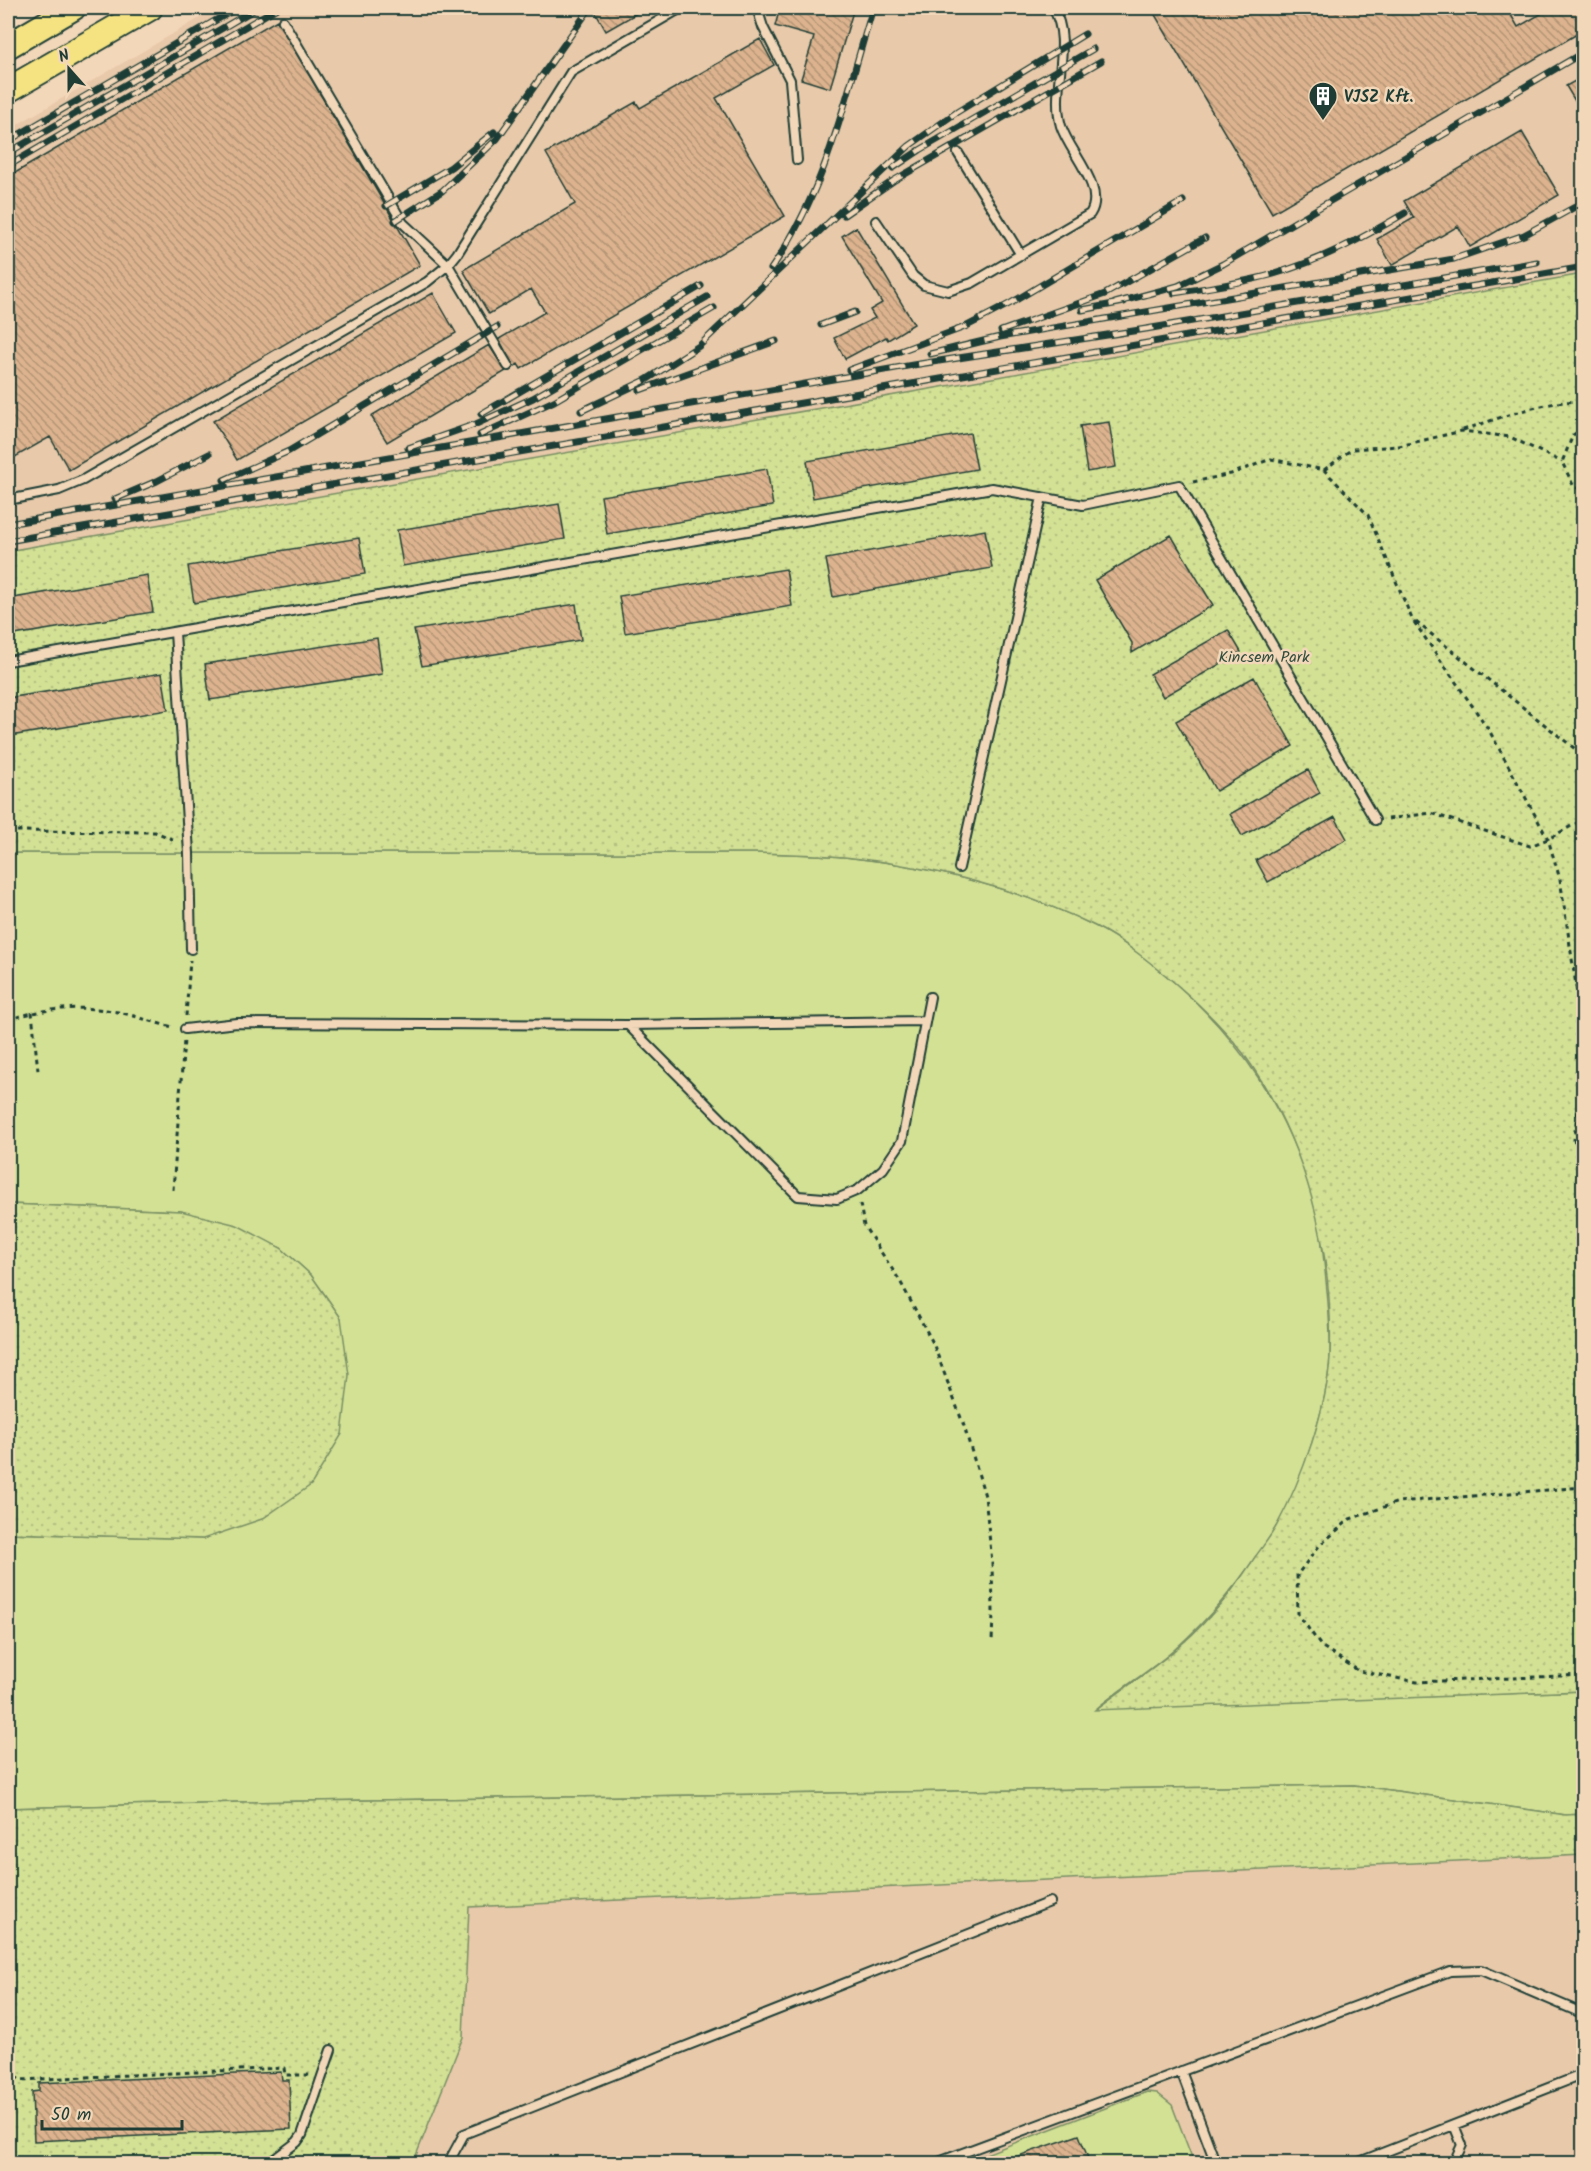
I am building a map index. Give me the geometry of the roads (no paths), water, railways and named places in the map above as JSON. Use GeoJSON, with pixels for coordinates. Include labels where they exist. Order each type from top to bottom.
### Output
{"type":"FeatureCollection","features":[{"type":"Feature","properties":{"kind":"main road"},"geometry":{"type":"LineString","coordinates":[[8,46],[73,8]]}},
{"type":"Feature","properties":{"kind":"main road"},"geometry":{"type":"LineString","coordinates":[[8,90],[150,8]]}},
{"type":"Feature","properties":{"kind":"lane"},"geometry":{"type":"LineString","coordinates":[[8,501],[59,490],[83,480],[427,282],[448,265],[571,72],[681,8]]}},
{"type":"Feature","properties":{"kind":"lane"},"geometry":{"type":"LineString","coordinates":[[757,8],[763,27],[790,80],[797,160]]}},
{"type":"Feature","properties":{"kind":"lane"},"geometry":{"type":"LineString","coordinates":[[876,221],[913,276],[924,285],[948,291],[964,287],[1021,255],[1085,218],[1093,209],[1095,203],[1093,186],[1066,138],[1058,114],[1061,37],[1057,14],[1053,8]]}},
{"type":"Feature","properties":{"kind":"lane"},"geometry":{"type":"LineString","coordinates":[[283,21],[403,223],[448,265],[508,366]]}},
{"type":"Feature","properties":{"kind":"lane"},"geometry":{"type":"LineString","coordinates":[[958,153],[1021,255]]}},
{"type":"Feature","properties":{"kind":"lane"},"geometry":{"type":"LineString","coordinates":[[8,661],[992,488],[1083,505],[1179,485],[1375,820]]}},
{"type":"Feature","properties":{"kind":"lane"},"geometry":{"type":"LineString","coordinates":[[959,867],[1042,497]]}},
{"type":"Feature","properties":{"kind":"lane"},"geometry":{"type":"LineString","coordinates":[[175,632],[189,845],[191,949]]}},
{"type":"Feature","properties":{"kind":"lane"},"geometry":{"type":"LineString","coordinates":[[628,1024],[798,1196],[837,1199],[858,1190],[883,1169],[902,1141],[930,996]]}},
{"type":"Feature","properties":{"kind":"lane"},"geometry":{"type":"LineString","coordinates":[[185,1029],[237,1023],[628,1024],[926,1021]]}},
{"type":"Feature","properties":{"kind":"lane"},"geometry":{"type":"LineString","coordinates":[[452,2163],[452,2156],[464,2134],[1050,1902]]}},
{"type":"Feature","properties":{"kind":"lane"},"geometry":{"type":"LineString","coordinates":[[933,2163],[1450,1971],[1481,1970],[1584,2014]]}},
{"type":"Feature","properties":{"kind":"lane"},"geometry":{"type":"LineString","coordinates":[[268,2163],[297,2142],[302,2135],[331,2050]]}},
{"type":"Feature","properties":{"kind":"lane"},"geometry":{"type":"LineString","coordinates":[[1181,2071],[1216,2163]]}},
{"type":"Feature","properties":{"kind":"lane"},"geometry":{"type":"LineString","coordinates":[[1354,2163],[1584,2074]]}},
{"type":"Feature","properties":{"kind":"lane"},"geometry":{"type":"LineString","coordinates":[[1453,2163],[1462,2145],[1454,2125]]}},
{"type":"Feature","properties":{"kind":"railway"},"geometry":{"type":"LineString","coordinates":[[8,141],[237,8]]}},
{"type":"Feature","properties":{"kind":"railway"},"geometry":{"type":"LineString","coordinates":[[8,153],[257,8]]}},
{"type":"Feature","properties":{"kind":"railway"},"geometry":{"type":"LineString","coordinates":[[8,166],[277,8]]}},
{"type":"Feature","properties":{"kind":"railway"},"geometry":{"type":"LineString","coordinates":[[395,221],[442,191],[497,139],[590,8]]}},
{"type":"Feature","properties":{"kind":"railway"},"geometry":{"type":"LineString","coordinates":[[771,269],[807,207],[820,175],[843,109],[873,8]]}},
{"type":"Feature","properties":{"kind":"railway"},"geometry":{"type":"LineString","coordinates":[[581,411],[646,380],[699,346],[909,146],[957,112],[1085,34]]}},
{"type":"Feature","properties":{"kind":"railway"},"geometry":{"type":"LineString","coordinates":[[893,168],[1093,49]]}},
{"type":"Feature","properties":{"kind":"railway"},"geometry":{"type":"LineString","coordinates":[[1115,303],[1178,286],[1223,264],[1584,52]]}},
{"type":"Feature","properties":{"kind":"railway"},"geometry":{"type":"LineString","coordinates":[[844,215],[893,181],[1101,61]]}},
{"type":"Feature","properties":{"kind":"railway"},"geometry":{"type":"LineString","coordinates":[[386,206],[451,167],[494,132]]}},
{"type":"Feature","properties":{"kind":"railway"},"geometry":{"type":"LineString","coordinates":[[849,370],[965,327],[1011,303],[1183,201]]}},
{"type":"Feature","properties":{"kind":"railway"},"geometry":{"type":"LineString","coordinates":[[930,354],[1000,337],[1454,259],[1524,235],[1584,202]]}},
{"type":"Feature","properties":{"kind":"railway"},"geometry":{"type":"LineString","coordinates":[[1174,293],[1250,280],[1292,268],[1342,248],[1405,213]]}},
{"type":"Feature","properties":{"kind":"railway"},"geometry":{"type":"LineString","coordinates":[[1001,331],[1105,294],[1205,238]]}},
{"type":"Feature","properties":{"kind":"railway"},"geometry":{"type":"LineString","coordinates":[[8,524],[913,365],[1146,329],[1537,262]]}},
{"type":"Feature","properties":{"kind":"railway"},"geometry":{"type":"LineString","coordinates":[[8,541],[1584,267]]}},
{"type":"Feature","properties":{"kind":"railway"},"geometry":{"type":"LineString","coordinates":[[481,414],[701,286]]}},
{"type":"Feature","properties":{"kind":"railway"},"geometry":{"type":"LineString","coordinates":[[408,448],[476,424],[533,398],[707,297]]}},
{"type":"Feature","properties":{"kind":"railway"},"geometry":{"type":"LineString","coordinates":[[1082,310],[1124,302]]}},
{"type":"Feature","properties":{"kind":"railway"},"geometry":{"type":"LineString","coordinates":[[480,435],[554,401],[714,308]]}},
{"type":"Feature","properties":{"kind":"railway"},"geometry":{"type":"LineString","coordinates":[[821,325],[855,312]]}},
{"type":"Feature","properties":{"kind":"railway"},"geometry":{"type":"LineString","coordinates":[[224,480],[289,451],[497,327]]}},
{"type":"Feature","properties":{"kind":"railway"},"geometry":{"type":"LineString","coordinates":[[640,390],[776,341]]}},
{"type":"Feature","properties":{"kind":"railway"},"geometry":{"type":"LineString","coordinates":[[115,499],[157,481],[209,454]]}},
{"type":"Feature","properties":{"kind":"place","name":"VJSZ Kft."},"geometry":{"type":"Point","coordinates":[1323,122]}},
{"type":"Feature","properties":{"kind":"park label","name":"Kincsem Park"},"geometry":{"type":"Point","coordinates":[1264,656]}}]}
